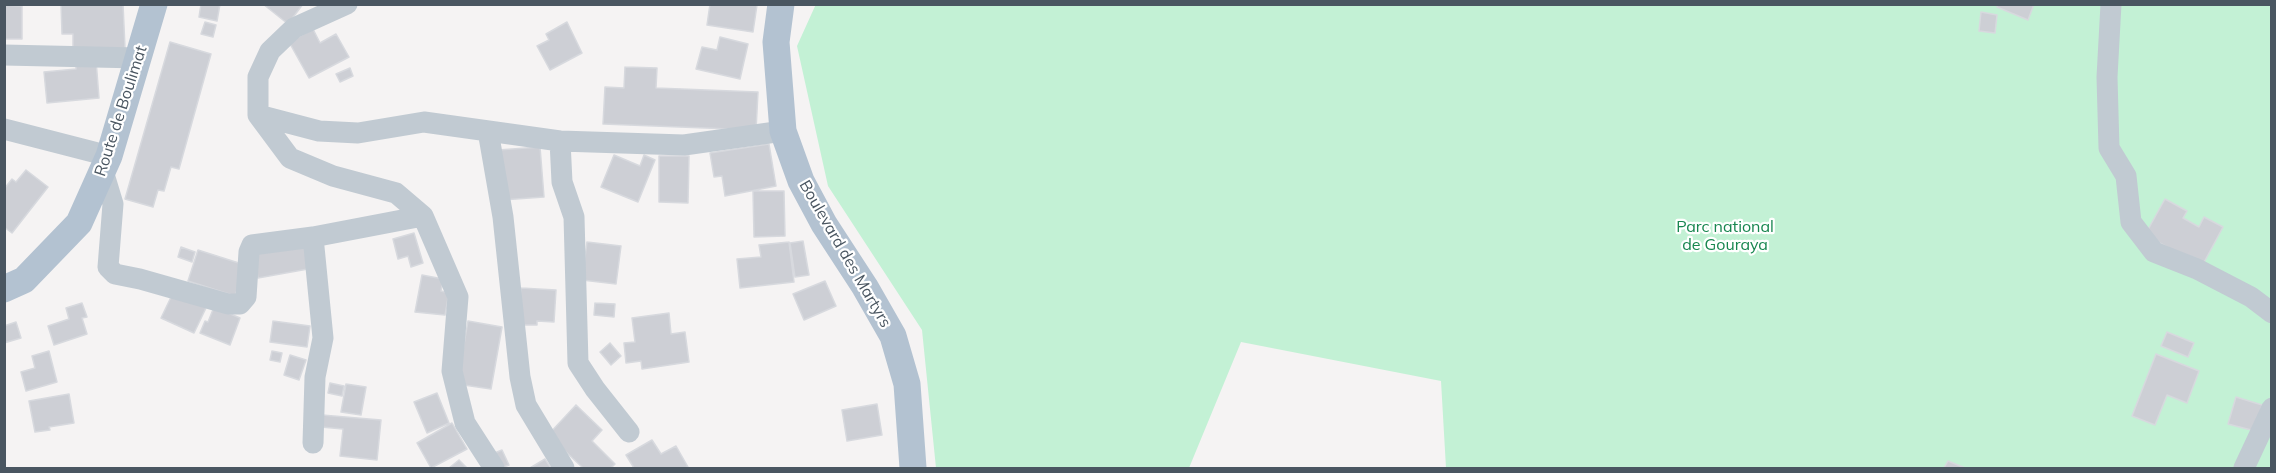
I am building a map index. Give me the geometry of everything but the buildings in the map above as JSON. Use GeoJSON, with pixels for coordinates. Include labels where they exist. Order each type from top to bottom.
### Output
{"type":"FeatureCollection","features":[{"type":"Feature","properties":{"kind":"main road","name":"Route de Boulimat"},"geometry":{"type":"LineString","coordinates":[[4,289],[24,280],[79,223],[106,163],[154,4]]}},
{"type":"Feature","properties":{"kind":"main road","name":"Boulevard des Martyrs"},"geometry":{"type":"LineString","coordinates":[[781,4],[776,42],[784,133],[805,189],[893,336],[908,384],[913,468]]}},
{"type":"Feature","properties":{"kind":"street"},"geometry":{"type":"LineString","coordinates":[[347,4],[294,28],[270,51],[258,77],[258,115],[290,158],[333,176],[396,193],[423,216],[458,297],[452,371],[465,423],[495,468]]}},
{"type":"Feature","properties":{"kind":"street"},"geometry":{"type":"LineString","coordinates":[[2111,4],[2107,77],[2109,148],[2126,176],[2131,222],[2154,252],[2197,269],[2251,297],[2271,313]]}},
{"type":"Feature","properties":{"kind":"street"},"geometry":{"type":"LineString","coordinates":[[4,55],[139,58]]}},
{"type":"Feature","properties":{"kind":"street"},"geometry":{"type":"LineString","coordinates":[[258,115],[320,131],[358,133],[424,122],[560,141],[684,145],[784,133]]}},
{"type":"Feature","properties":{"kind":"street"},"geometry":{"type":"LineString","coordinates":[[4,129],[106,163],[113,204],[108,267],[115,274],[228,304],[240,304],[246,297],[249,252],[252,245],[313,237],[423,216]]}},
{"type":"Feature","properties":{"kind":"street"},"geometry":{"type":"LineString","coordinates":[[488,131],[503,217],[520,377],[526,405],[564,468]]}},
{"type":"Feature","properties":{"kind":"street"},"geometry":{"type":"LineString","coordinates":[[560,141],[562,182],[574,217],[578,363],[629,432]]}},
{"type":"Feature","properties":{"kind":"street"},"geometry":{"type":"LineString","coordinates":[[313,237],[323,338],[315,377],[313,442]]}},
{"type":"Feature","properties":{"kind":"street"},"geometry":{"type":"LineString","coordinates":[[2244,468],[2271,408]]}},
{"type":"Feature","properties":{"kind":"green space","name":"Parc national de Gouraya"},"geometry":{"type":"Polygon","coordinates":[[[816,4],[2271,5],[2271,468],[1446,468],[1441,381],[1241,342],[1189,468],[936,468],[922,330],[828,186],[797,46],[816,4]]]}}]}
